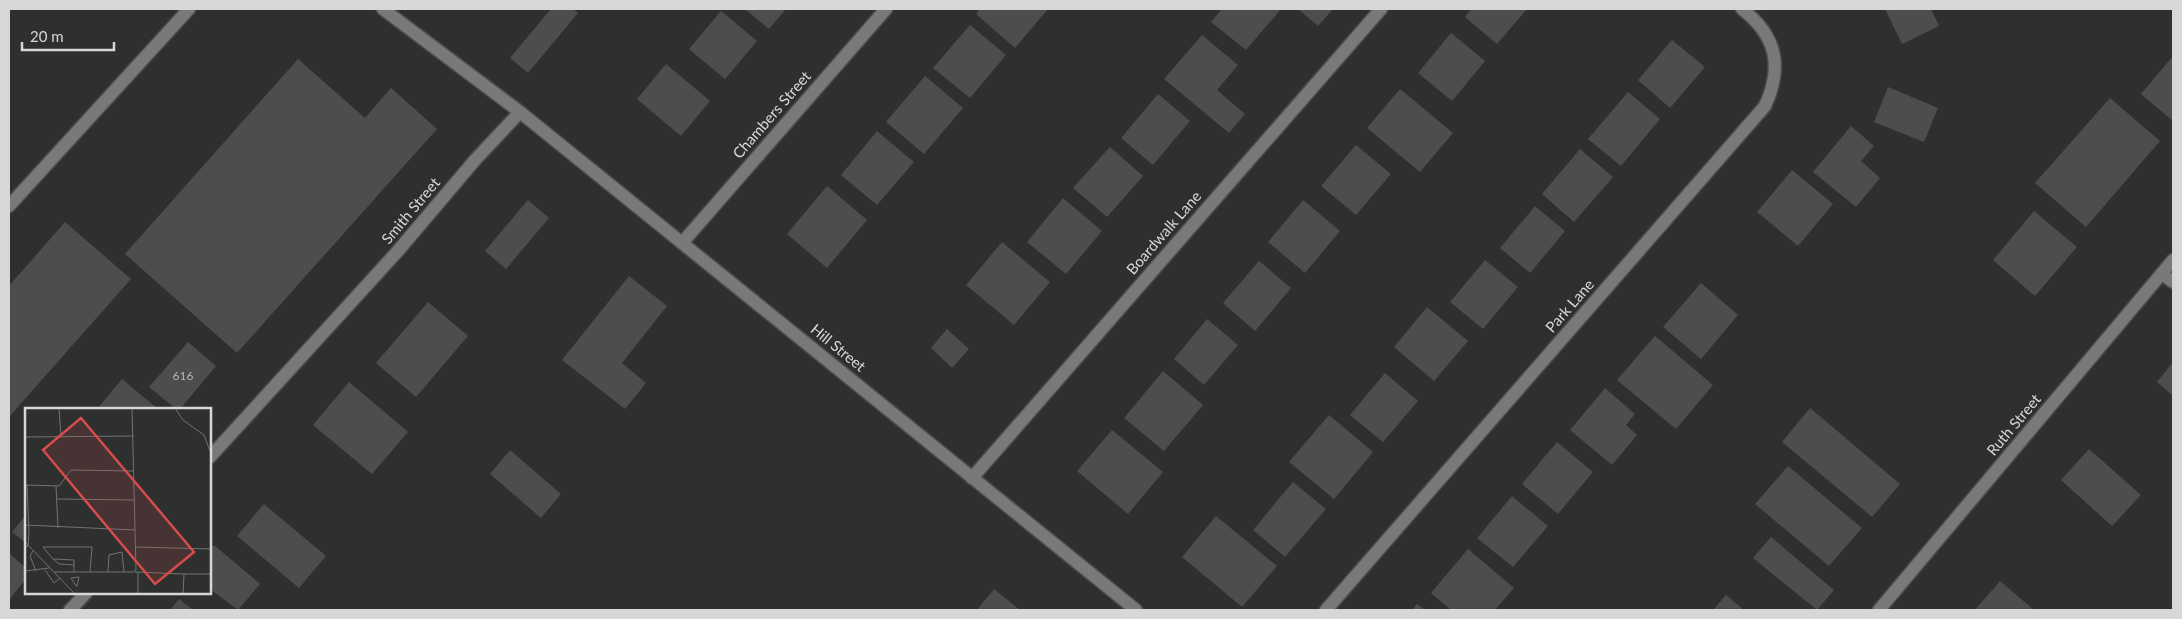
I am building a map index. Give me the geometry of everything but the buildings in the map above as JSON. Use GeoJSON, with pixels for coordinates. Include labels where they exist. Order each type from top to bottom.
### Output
{"type":"FeatureCollection","features":[{"type":"Feature","properties":{"kind":"street"},"geometry":{"type":"LineString","coordinates":[[9,206],[189,9]]}},
{"type":"Feature","properties":{"kind":"street"},"geometry":{"type":"LineString","coordinates":[[383,9],[520,112]]}},
{"type":"Feature","properties":{"kind":"street","name":"Chambers Street"},"geometry":{"type":"LineString","coordinates":[[682,242],[886,9]]}},
{"type":"Feature","properties":{"kind":"street","name":"Boardwalk Lane"},"geometry":{"type":"LineString","coordinates":[[972,478],[1381,9]]}},
{"type":"Feature","properties":{"kind":"street","name":"Park Lane"},"geometry":{"type":"LineString","coordinates":[[1326,610],[1765,106],[1773,88],[1776,67],[1772,47],[1763,29],[1742,9]]}},
{"type":"Feature","properties":{"kind":"street","name":"Hill Street"},"geometry":{"type":"LineString","coordinates":[[520,112],[1136,610]]}},
{"type":"Feature","properties":{"kind":"street","name":"Smith Street"},"geometry":{"type":"LineString","coordinates":[[211,456],[397,252],[475,160],[520,112]]}},
{"type":"Feature","properties":{"kind":"street","name":"Ruth Street"},"geometry":{"type":"LineString","coordinates":[[1879,610],[2173,260]]}},
{"type":"Feature","properties":{"kind":"street"},"geometry":{"type":"LineString","coordinates":[[2162,274],[2173,282]]}},
{"type":"Feature","properties":{"kind":"street"},"geometry":{"type":"LineString","coordinates":[[70,610],[85,594]]}}]}
